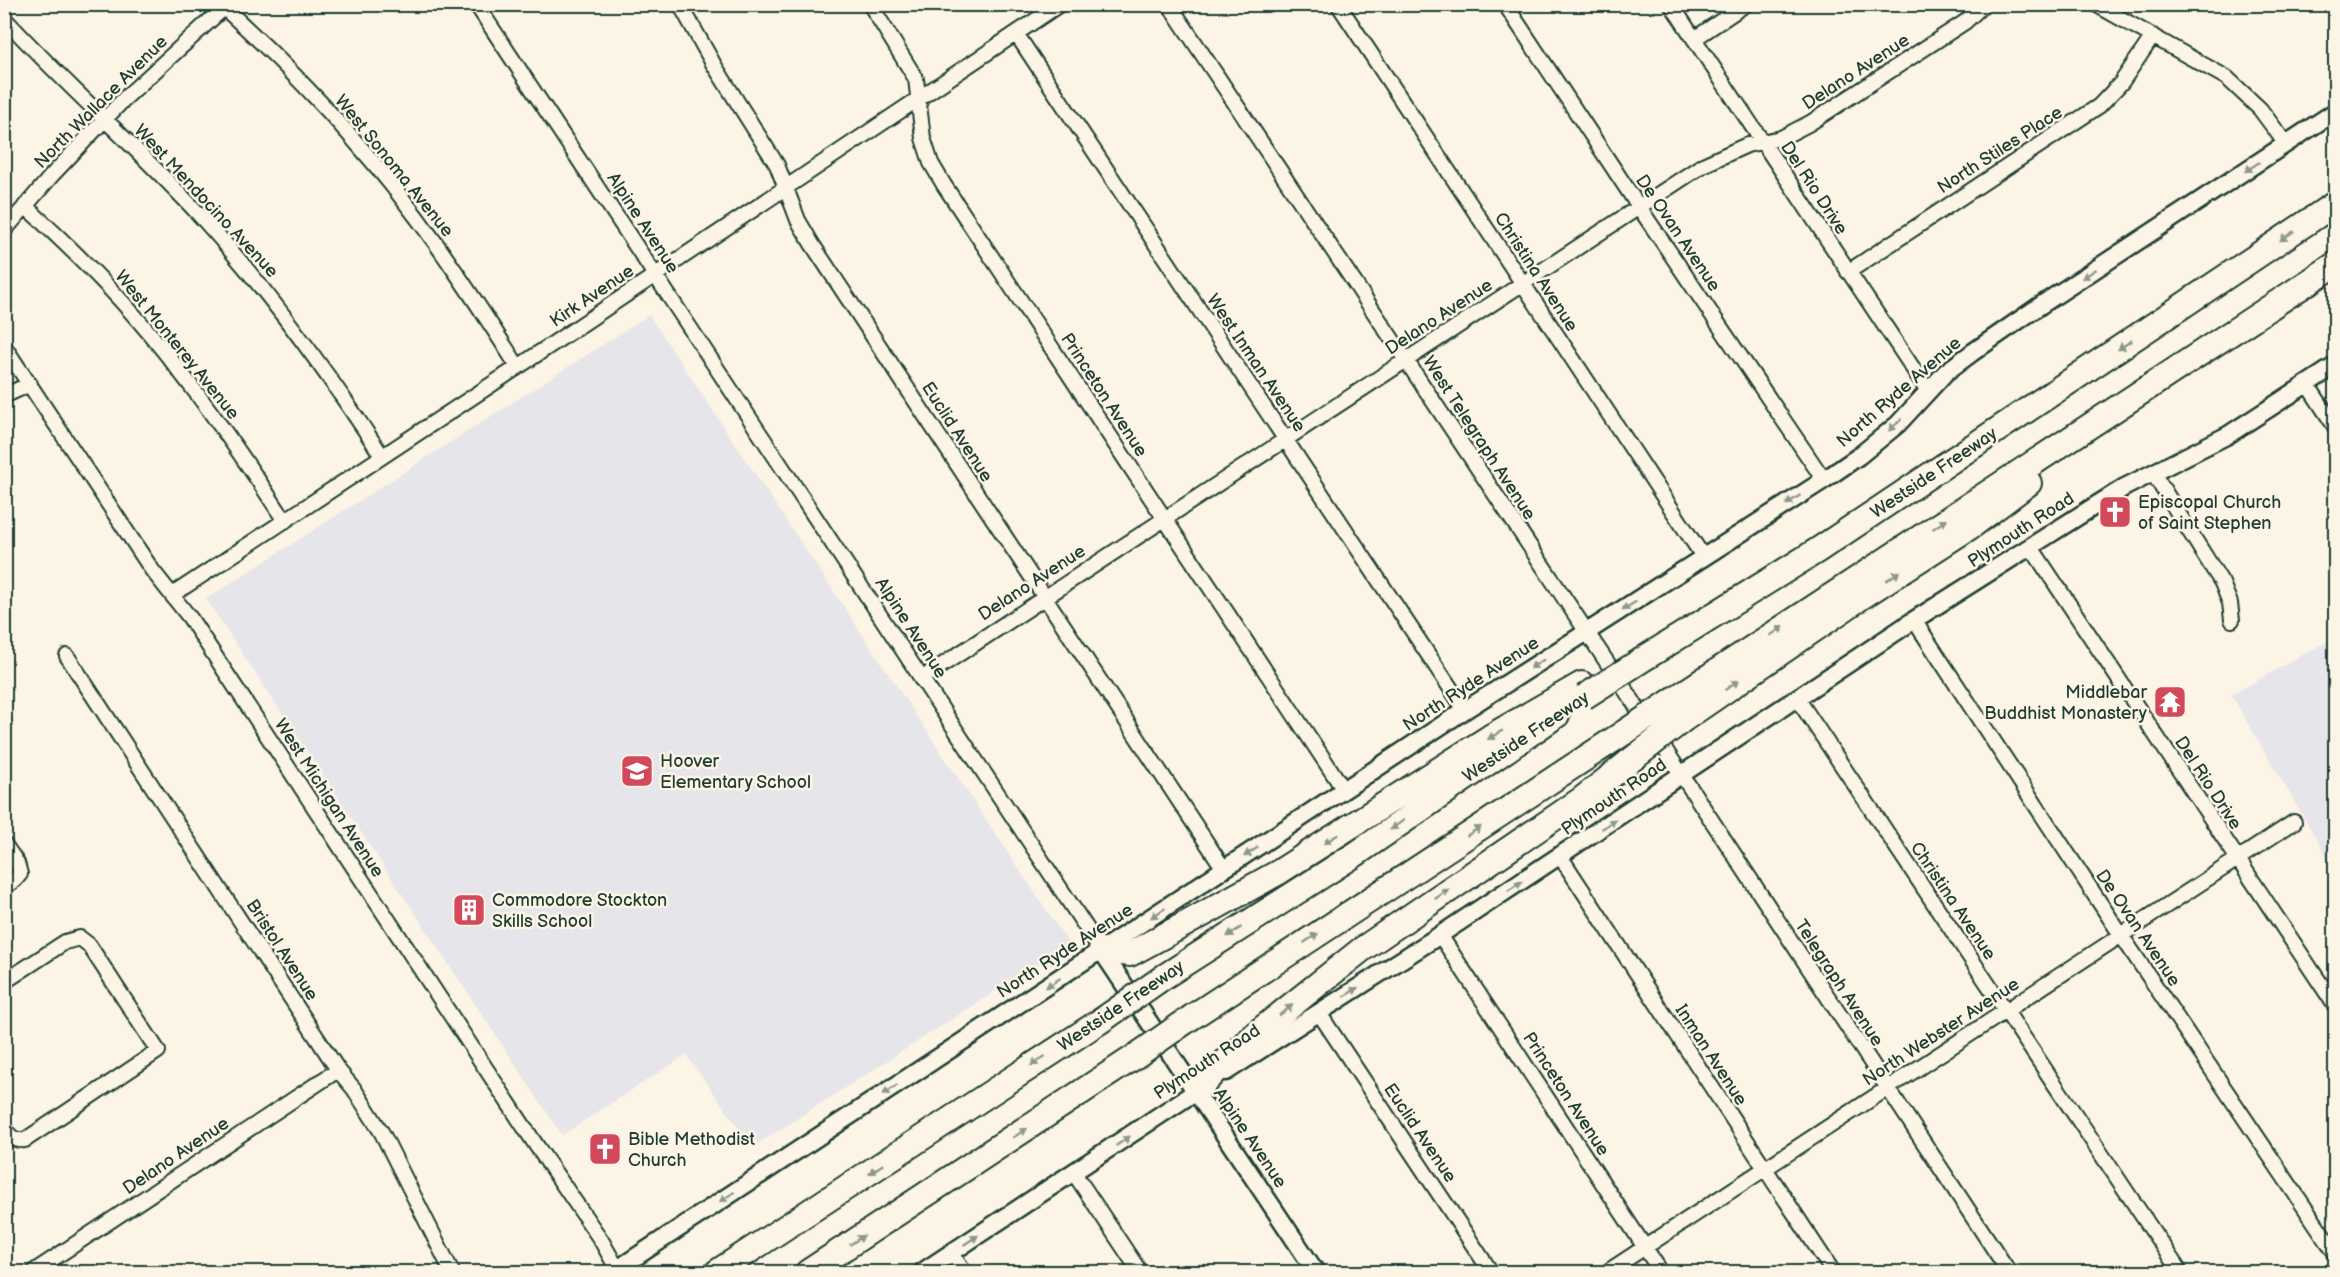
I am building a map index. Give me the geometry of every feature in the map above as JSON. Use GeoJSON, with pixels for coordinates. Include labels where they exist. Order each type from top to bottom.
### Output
{"type":"FeatureCollection","features":[{"type":"Feature","properties":{"kind":"highway","name":"Westside Freeway"},"geometry":{"type":"LineString","coordinates":[[717,1272],[1105,1018],[1165,976],[1356,854],[1583,690],[1645,652],[1744,584],[1818,550],[2336,203]]}},
{"type":"Feature","properties":{"kind":"highway"},"geometry":{"type":"LineString","coordinates":[[808,1272],[1625,732],[1680,708],[1850,605],[1973,525],[2249,320],[2336,264]]}},
{"type":"Feature","properties":{"kind":"highway"},"geometry":{"type":"LineString","coordinates":[[1101,950],[1130,954],[1279,872],[1490,737],[1583,690]]}},
{"type":"Feature","properties":{"kind":"highway"},"geometry":{"type":"LineString","coordinates":[[1196,1092],[1216,1070],[1258,1032],[1361,950],[1582,799],[1630,761],[1680,708]]}},
{"type":"Feature","properties":{"kind":"street","name":"Alpine Avenue"},"geometry":{"type":"LineString","coordinates":[[476,4],[921,679],[1316,1272]]}},
{"type":"Feature","properties":{"kind":"street","name":"Euclid Avenue"},"geometry":{"type":"LineString","coordinates":[[680,4],[714,65],[777,165],[798,220],[812,244],[1224,869]]}},
{"type":"Feature","properties":{"kind":"street","name":"Princeton Avenue"},"geometry":{"type":"LineString","coordinates":[[870,4],[916,79],[923,138],[932,163],[944,185],[1344,790]]}},
{"type":"Feature","properties":{"kind":"street","name":"Kirk Avenue"},"geometry":{"type":"LineString","coordinates":[[172,595],[1017,35],[1060,4]]}},
{"type":"Feature","properties":{"kind":"street","name":"West Telegraph Avenue"},"geometry":{"type":"LineString","coordinates":[[1169,4],[1660,742]]}},
{"type":"Feature","properties":{"kind":"street","name":"Christina Avenue"},"geometry":{"type":"LineString","coordinates":[[1338,4],[1704,558]]}},
{"type":"Feature","properties":{"kind":"street","name":"De Ovan Avenue"},"geometry":{"type":"LineString","coordinates":[[1505,4],[1824,480]]}},
{"type":"Feature","properties":{"kind":"street","name":"Del Rio Drive"},"geometry":{"type":"LineString","coordinates":[[1671,4],[1928,391]]}},
{"type":"Feature","properties":{"kind":"street"},"geometry":{"type":"LineString","coordinates":[[1694,39],[1746,4]]}},
{"type":"Feature","properties":{"kind":"street","name":"Delano Avenue"},"geometry":{"type":"LineString","coordinates":[[921,679],[1703,165],[1738,149],[1781,138],[1825,115],[1965,22],[1984,4]]}},
{"type":"Feature","properties":{"kind":"street"},"geometry":{"type":"LineString","coordinates":[[2095,4],[2227,78],[2260,109],[2286,144]]}},
{"type":"Feature","properties":{"kind":"street","name":"North Wallace Avenue"},"geometry":{"type":"LineString","coordinates":[[4,231],[133,91],[224,6]]}},
{"type":"Feature","properties":{"kind":"street","name":"West Sonoma Avenue"},"geometry":{"type":"LineString","coordinates":[[224,6],[312,95],[383,175],[436,244],[518,366]]}},
{"type":"Feature","properties":{"kind":"street","name":"West Mendocino Avenue"},"geometry":{"type":"LineString","coordinates":[[4,18],[203,219],[254,276],[320,364],[382,456]]}},
{"type":"Feature","properties":{"kind":"street","name":"West Inman Avenue"},"geometry":{"type":"LineString","coordinates":[[1017,35],[1465,710]]}},
{"type":"Feature","properties":{"kind":"street","name":"North Stiles Place"},"geometry":{"type":"LineString","coordinates":[[1848,272],[2098,106],[2121,83],[2152,36]]}},
{"type":"Feature","properties":{"kind":"street","name":"North Ryde Avenue"},"geometry":{"type":"LineString","coordinates":[[616,1272],[1465,710],[1824,480],[1859,456],[1898,424],[1946,372],[2041,305],[2336,111]]}},
{"type":"Feature","properties":{"kind":"street","name":"West Monterey Avenue"},"geometry":{"type":"LineString","coordinates":[[25,206],[96,274],[150,333],[209,408],[285,520]]}},
{"type":"Feature","properties":{"kind":"street","name":"West Michigan Avenue"},"geometry":{"type":"LineString","coordinates":[[4,346],[152,570],[190,618],[536,1145],[601,1240],[616,1272]]}},
{"type":"Feature","properties":{"kind":"street","name":"Plymouth Road"},"geometry":{"type":"LineString","coordinates":[[922,1272],[1440,935],[1914,620],[2093,507],[2228,435],[2336,365]]}},
{"type":"Feature","properties":{"kind":"street"},"geometry":{"type":"LineString","coordinates":[[4,396],[30,384]]}},
{"type":"Feature","properties":{"kind":"street"},"geometry":{"type":"LineString","coordinates":[[2307,384],[2336,428]]}},
{"type":"Feature","properties":{"kind":"street"},"geometry":{"type":"LineString","coordinates":[[2153,473],[2222,584],[2230,603],[2232,620]]}},
{"type":"Feature","properties":{"kind":"street","name":"Del Rio Drive"},"geometry":{"type":"LineString","coordinates":[[2031,547],[2336,1007]]}},
{"type":"Feature","properties":{"kind":"street","name":"De Ovan Avenue"},"geometry":{"type":"LineString","coordinates":[[1914,620],[2121,935],[2336,1254]]}},
{"type":"Feature","properties":{"kind":"street","name":"Bristol Avenue"},"geometry":{"type":"LineString","coordinates":[[67,656],[338,1070],[354,1089],[382,1133],[448,1271]]}},
{"type":"Feature","properties":{"kind":"street","name":"Christina Avenue"},"geometry":{"type":"LineString","coordinates":[[1797,698],[2180,1272]]}},
{"type":"Feature","properties":{"kind":"street","name":"Telegraph Avenue"},"geometry":{"type":"LineString","coordinates":[[1660,742],[2009,1272]]}},
{"type":"Feature","properties":{"kind":"street","name":"North Webster Avenue"},"geometry":{"type":"LineString","coordinates":[[1607,1272],[2294,822]]}},
{"type":"Feature","properties":{"kind":"street"},"geometry":{"type":"LineString","coordinates":[[4,844],[17,863],[20,874],[4,888]]}},
{"type":"Feature","properties":{"kind":"street","name":"Inman Avenue"},"geometry":{"type":"LineString","coordinates":[[1560,856],[1833,1272]]}},
{"type":"Feature","properties":{"kind":"street","name":"Princeton Avenue"},"geometry":{"type":"LineString","coordinates":[[1440,935],[1661,1272]]}},
{"type":"Feature","properties":{"kind":"street"},"geometry":{"type":"LineString","coordinates":[[4,982],[65,942],[80,938],[89,945],[158,1051],[25,1140],[13,1139],[4,1128]]}},
{"type":"Feature","properties":{"kind":"street","name":"Euclid Avenue"},"geometry":{"type":"LineString","coordinates":[[1319,1013],[1491,1272]]}},
{"type":"Feature","properties":{"kind":"street","name":"Delano Avenue"},"geometry":{"type":"LineString","coordinates":[[33,1272],[338,1070]]}},
{"type":"Feature","properties":{"kind":"street"},"geometry":{"type":"LineString","coordinates":[[1074,1173],[1140,1272]]}},
{"type":"Feature","properties":{"kind":"street"},"geometry":{"type":"LineString","coordinates":[[952,1253],[964,1272]]}},
{"type":"Feature","properties":{"kind":"shaded area","name":"Hoover Elementary School"},"geometry":{"type":"Polygon","coordinates":[[[649,315],[1069,944],[753,1147],[686,1055],[562,1135],[206,599],[649,315]]]}},
{"type":"Feature","properties":{"kind":"shaded area"},"geometry":{"type":"Polygon","coordinates":[[[2335,637],[2335,870],[2231,695],[2335,637]]]}},
{"type":"Feature","properties":{"kind":"place","name":"Episcopal Church of Saint Stephen"},"geometry":{"type":"Point","coordinates":[2115,512]}},
{"type":"Feature","properties":{"kind":"place","name":"Middlebar Buddhist Monastery"},"geometry":{"type":"Point","coordinates":[2170,702]}},
{"type":"Feature","properties":{"kind":"place","name":"Hoover Elementary School"},"geometry":{"type":"Point","coordinates":[637,771]}},
{"type":"Feature","properties":{"kind":"place","name":"Commodore Stockton Skills School"},"geometry":{"type":"Point","coordinates":[469,910]}},
{"type":"Feature","properties":{"kind":"place","name":"Bible Methodist Church"},"geometry":{"type":"Point","coordinates":[605,1149]}}]}
